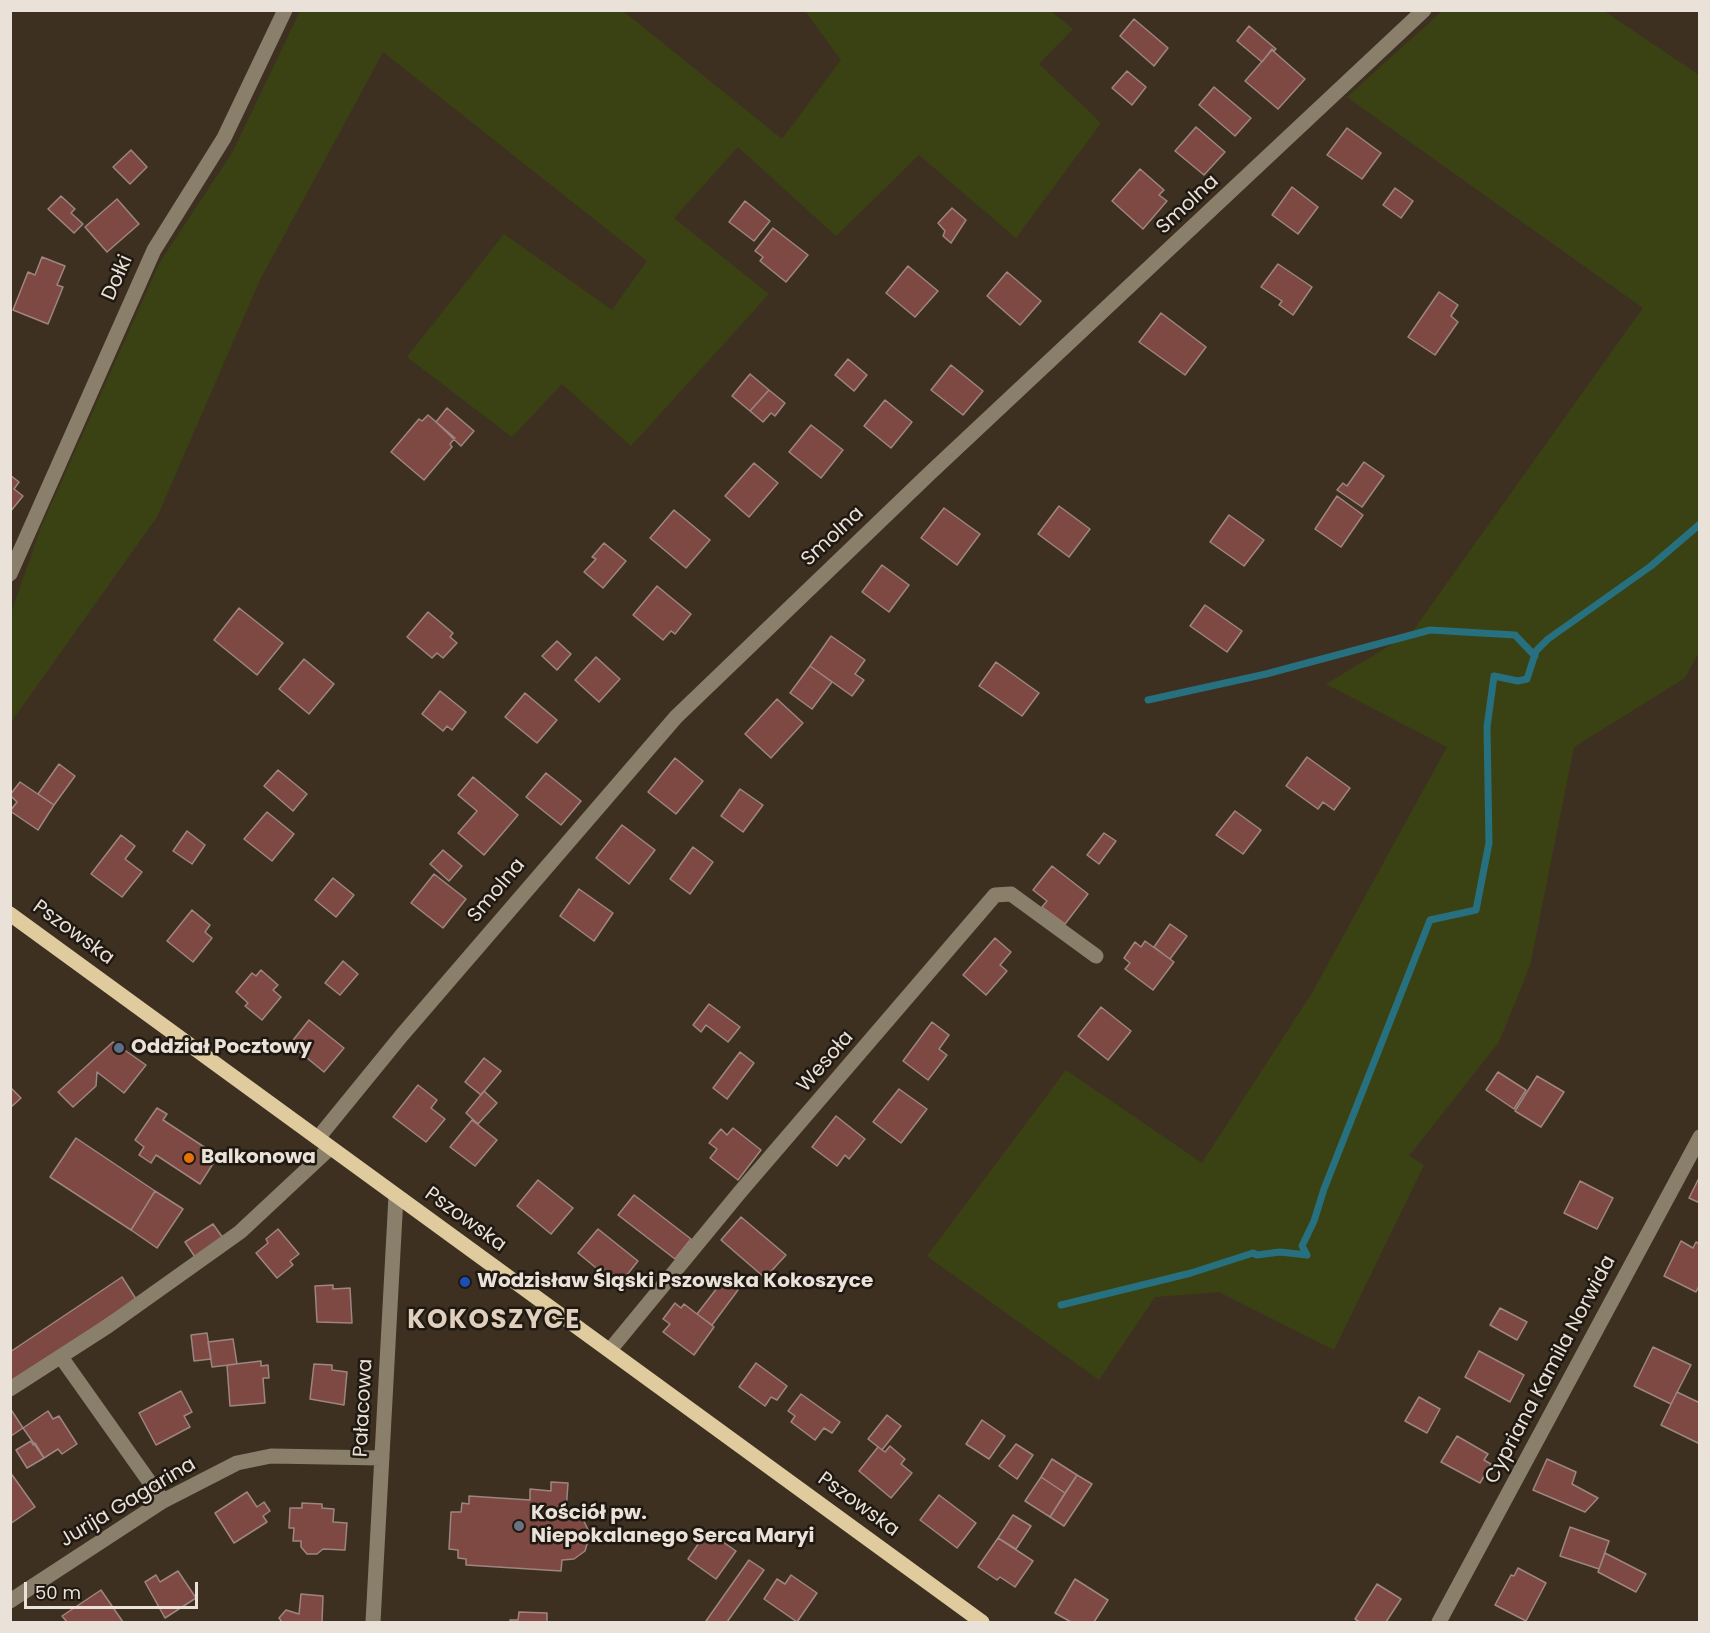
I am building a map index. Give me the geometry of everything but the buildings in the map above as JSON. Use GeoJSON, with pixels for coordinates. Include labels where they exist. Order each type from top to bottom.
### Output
{"type":"FeatureCollection","features":[{"type":"Feature","properties":{"kind":"main road","name":"Pszowska"},"geometry":{"type":"LineString","coordinates":[[10,914],[982,1623]]}},
{"type":"Feature","properties":{"kind":"street","name":"Dołki"},"geometry":{"type":"LineString","coordinates":[[10,574],[154,250],[224,138],[285,10]]}},
{"type":"Feature","properties":{"kind":"street","name":"Smolna"},"geometry":{"type":"LineString","coordinates":[[10,1389],[108,1326],[240,1232],[324,1143],[410,1026],[676,717],[921,482],[1424,10]]}},
{"type":"Feature","properties":{"kind":"street","name":"Wesoła"},"geometry":{"type":"LineString","coordinates":[[610,1350],[740,1192],[994,895],[1011,894],[1096,956]]}},
{"type":"Feature","properties":{"kind":"street","name":"Cypriana Kamila Norwida"},"geometry":{"type":"LineString","coordinates":[[1439,1623],[1700,1137]]}},
{"type":"Feature","properties":{"kind":"street","name":"Pałacowa"},"geometry":{"type":"LineString","coordinates":[[374,1623],[396,1196]]}},
{"type":"Feature","properties":{"kind":"street"},"geometry":{"type":"LineString","coordinates":[[61,1357],[163,1501]]}},
{"type":"Feature","properties":{"kind":"street","name":"Jurija Gagarina"},"geometry":{"type":"LineString","coordinates":[[10,1601],[163,1501],[237,1463],[271,1456],[382,1458]]}},
{"type":"Feature","properties":{"kind":"green space"},"geometry":{"type":"Polygon","coordinates":[[[300,11],[623,11],[782,139],[841,60],[805,11],[1051,11],[1073,29],[1039,64],[1101,123],[1016,238],[919,155],[836,236],[738,147],[674,218],[769,294],[631,446],[562,384],[512,437],[407,357],[504,234],[612,310],[647,261],[383,52],[260,280],[157,517],[11,722],[11,613],[41,527],[160,262],[232,153],[300,11]]]}},
{"type":"Feature","properties":{"kind":"green space"},"geometry":{"type":"Polygon","coordinates":[[[1442,11],[1604,11],[1699,75],[1699,652],[1685,678],[1574,747],[1530,966],[1499,1042],[1409,1156],[1424,1165],[1334,1350],[1219,1292],[1155,1297],[1099,1380],[927,1256],[1066,1070],[1202,1163],[1312,993],[1447,747],[1326,684],[1412,632],[1643,308],[1347,97],[1442,11]]]}},
{"type":"Feature","properties":{"kind":"waterway"},"geometry":{"type":"LineString","coordinates":[[1061,1305],[1191,1273],[1253,1253],[1257,1255],[1280,1252],[1307,1255],[1302,1246],[1314,1221],[1324,1189],[1430,920],[1476,910],[1489,843],[1487,727],[1494,676],[1518,681],[1527,679],[1536,651],[1548,639],[1651,566],[1700,524]]}},
{"type":"Feature","properties":{"kind":"waterway"},"geometry":{"type":"LineString","coordinates":[[1148,700],[1266,674],[1430,630],[1515,635],[1535,656]]}},
{"type":"Feature","properties":{"kind":"place","name":"Oddział Pocztowy"},"geometry":{"type":"Point","coordinates":[119,1048]}},
{"type":"Feature","properties":{"kind":"place","name":"Balkonowa"},"geometry":{"type":"Point","coordinates":[189,1158]}},
{"type":"Feature","properties":{"kind":"place","name":"Wodzisław Śląski Pszowska Kokoszyce"},"geometry":{"type":"Point","coordinates":[465,1282]}},
{"type":"Feature","properties":{"kind":"place","name":"Kościół pw. Niepokalanego Serca Maryi"},"geometry":{"type":"Point","coordinates":[519,1526]}},
{"type":"Feature","properties":{"kind":"district","name":"KOKOSZYCE"},"geometry":{"type":"Point","coordinates":[494,1321]}}]}
